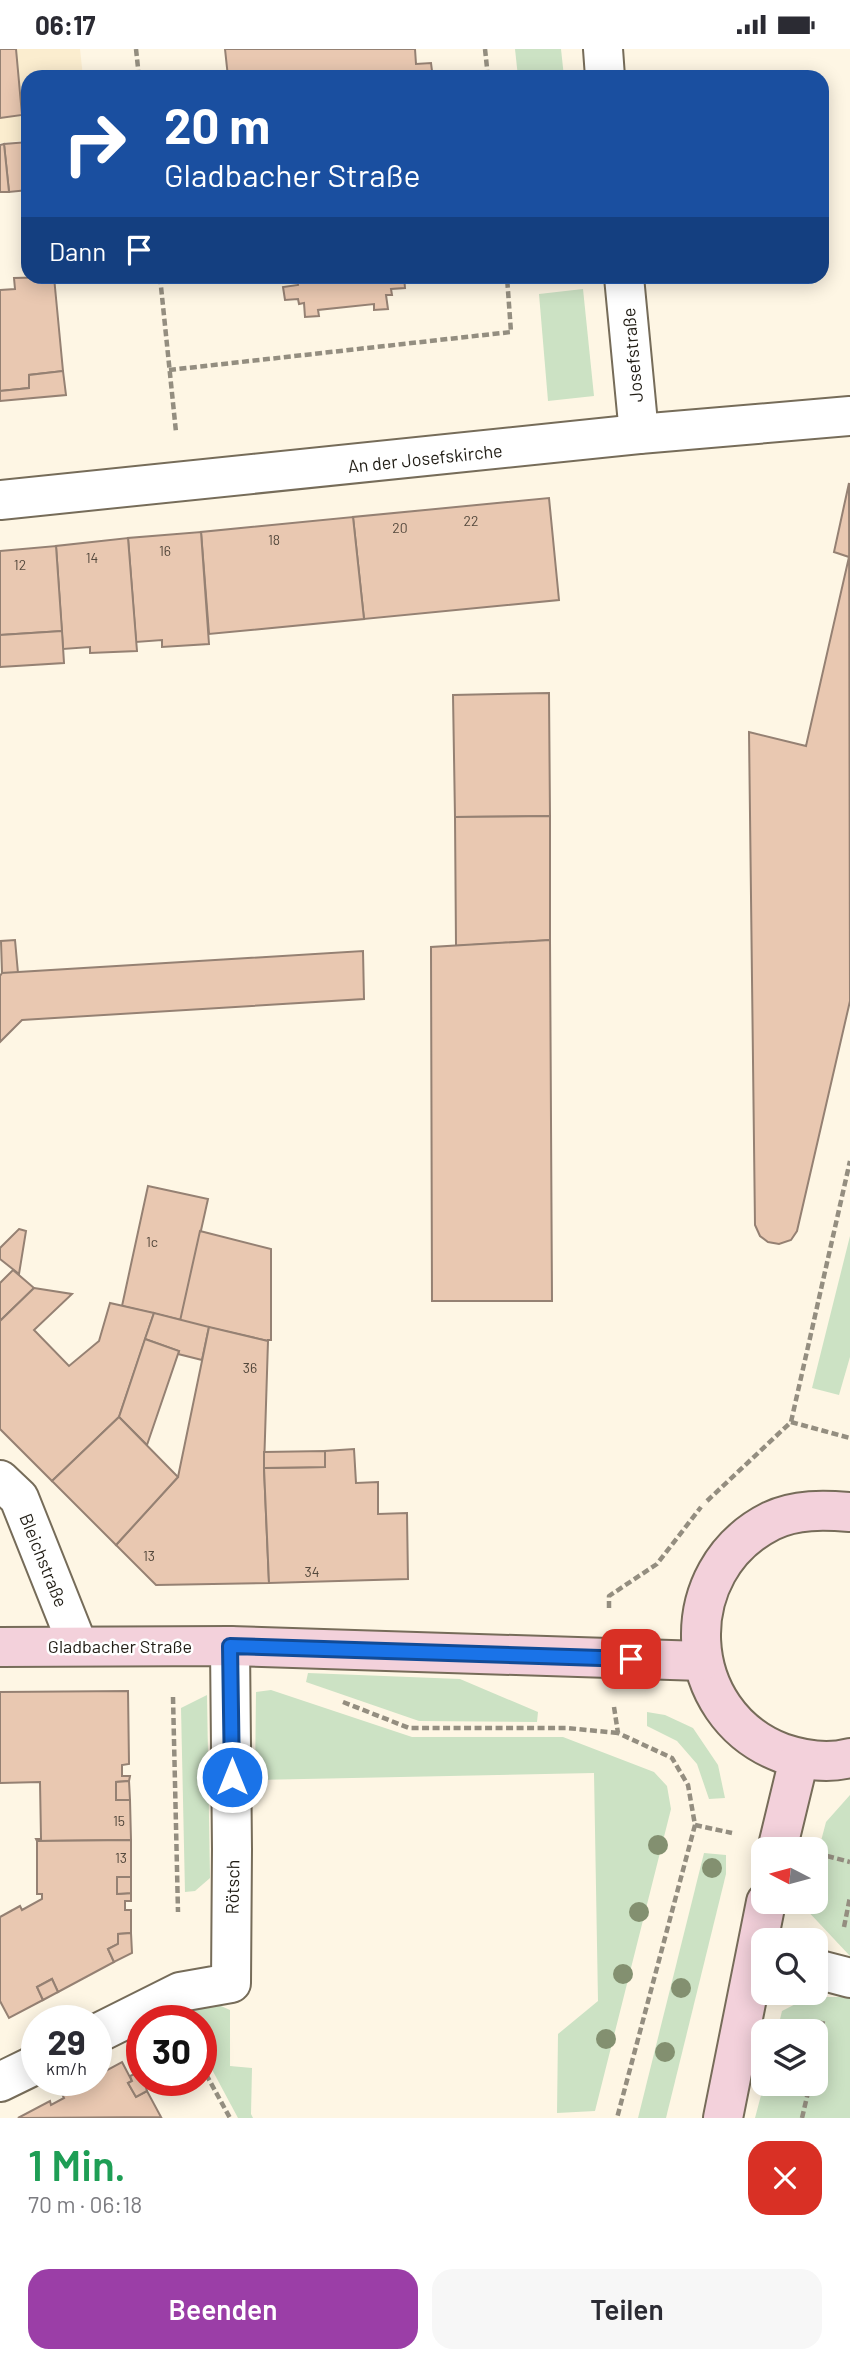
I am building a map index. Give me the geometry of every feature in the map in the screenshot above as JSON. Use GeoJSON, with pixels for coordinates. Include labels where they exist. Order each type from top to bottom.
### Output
{"type":"FeatureCollection","features":[{"type":"Feature","properties":{"kind":"main road"},"geometry":{"type":"LineString","coordinates":[[850,1512],[814,1510],[772,1521],[738,1544],[713,1579],[701,1619],[702,1661],[715,1695],[736,1725],[766,1747],[799,1759],[840,1761],[850,1758]]}},
{"type":"Feature","properties":{"kind":"main road","name":"Gladbacher Straße"},"geometry":{"type":"LineString","coordinates":[[0,1647],[230,1646],[702,1661]]}},
{"type":"Feature","properties":{"kind":"main road"},"geometry":{"type":"LineString","coordinates":[[780,1837],[799,1759]]}},
{"type":"Feature","properties":{"kind":"main road"},"geometry":{"type":"LineString","coordinates":[[723,2118],[751,1993]]}},
{"type":"Feature","properties":{"kind":"street"},"geometry":{"type":"LineString","coordinates":[[603,49],[605,70]]}},
{"type":"Feature","properties":{"kind":"street","name":"Josefstraße"},"geometry":{"type":"LineString","coordinates":[[625,284],[639,434]]}},
{"type":"Feature","properties":{"kind":"street","name":"An der Josefskirche"},"geometry":{"type":"LineString","coordinates":[[0,500],[639,434],[850,417]]}},
{"type":"Feature","properties":{"kind":"street","name":"Bleichstraße"},"geometry":{"type":"LineString","coordinates":[[0,1480],[19,1498],[78,1647]]}},
{"type":"Feature","properties":{"kind":"street","name":"Rötsch"},"geometry":{"type":"LineString","coordinates":[[112,2026],[180,1992],[231,1983],[230,1646]]}},
{"type":"Feature","properties":{"kind":"street"},"geometry":{"type":"LineString","coordinates":[[828,1972],[850,1978]]}},
{"type":"Feature","properties":{"kind":"street"},"geometry":{"type":"LineString","coordinates":[[0,2082],[21,2072]]}},
{"type":"Feature","properties":{"kind":"path"},"geometry":{"type":"LineString","coordinates":[[136,49],[138,70]]}},
{"type":"Feature","properties":{"kind":"path"},"geometry":{"type":"LineString","coordinates":[[485,49],[487,70]]}},
{"type":"Feature","properties":{"kind":"path"},"geometry":{"type":"LineString","coordinates":[[161,284],[182,482]]}},
{"type":"Feature","properties":{"kind":"path"},"geometry":{"type":"LineString","coordinates":[[169,370],[511,332],[508,284]]}},
{"type":"Feature","properties":{"kind":"path"},"geometry":{"type":"LineString","coordinates":[[618,1733],[607,1658],[609,1596],[657,1564],[693,1514],[791,1422],[850,1161]]}},
{"type":"Feature","properties":{"kind":"path"},"geometry":{"type":"LineString","coordinates":[[791,1422],[850,1439]]}},
{"type":"Feature","properties":{"kind":"path"},"geometry":{"type":"LineString","coordinates":[[172,1646],[180,1992]]}},
{"type":"Feature","properties":{"kind":"path"},"geometry":{"type":"LineString","coordinates":[[336,1699],[409,1728],[567,1728],[618,1733],[672,1758],[688,1785],[695,1825],[617,2118]]}},
{"type":"Feature","properties":{"kind":"path"},"geometry":{"type":"LineString","coordinates":[[828,1856],[850,1862]]}},
{"type":"Feature","properties":{"kind":"path"},"geometry":{"type":"LineString","coordinates":[[217,2094],[230,2118]]}},
{"type":"Feature","properties":{"kind":"path"},"geometry":{"type":"LineString","coordinates":[[802,2118],[807,2096]]}},
{"type":"Feature","properties":{"kind":"shaded area"},"geometry":{"type":"Polygon","coordinates":[[[0,49],[80,49],[82,70],[21,70],[21,141],[0,143],[0,49]]]}},
{"type":"Feature","properties":{"kind":"green space"},"geometry":{"type":"Polygon","coordinates":[[[515,49],[561,49],[563,70],[517,70],[515,49]]]}},
{"type":"Feature","properties":{"kind":"green space"},"geometry":{"type":"Polygon","coordinates":[[[583,289],[594,396],[548,401],[539,294],[583,289]]]}},
{"type":"Feature","properties":{"kind":"green space"},"geometry":{"type":"Polygon","coordinates":[[[850,1236],[850,1357],[839,1395],[812,1388],[850,1236]]]}},
{"type":"Feature","properties":{"kind":"green space"},"geometry":{"type":"Polygon","coordinates":[[[308,1673],[460,1679],[538,1712],[537,1722],[419,1721],[306,1682],[308,1673]]]}},
{"type":"Feature","properties":{"kind":"green space"},"geometry":{"type":"Polygon","coordinates":[[[271,1690],[412,1737],[563,1737],[654,1772],[667,1786],[671,1809],[595,2111],[557,2113],[558,2034],[598,2001],[594,1773],[255,1780],[256,1692],[271,1690]]]}},
{"type":"Feature","properties":{"kind":"green space"},"geometry":{"type":"Polygon","coordinates":[[[207,1695],[210,1878],[195,1891],[185,1892],[181,1708],[207,1695]]]}},
{"type":"Feature","properties":{"kind":"green space"},"geometry":{"type":"Polygon","coordinates":[[[647,1712],[665,1715],[693,1728],[718,1765],[725,1798],[709,1799],[697,1764],[677,1741],[647,1726],[647,1712]]]}},
{"type":"Feature","properties":{"kind":"green space"},"geometry":{"type":"Polygon","coordinates":[[[850,1795],[850,1956],[828,1933],[828,1928],[824,1928],[811,1915],[828,1915],[828,1837],[822,1837],[826,1822],[850,1795]]]}},
{"type":"Feature","properties":{"kind":"green space"},"geometry":{"type":"Polygon","coordinates":[[[704,1853],[726,1855],[726,1874],[666,2118],[638,2118],[704,1853]]]}},
{"type":"Feature","properties":{"kind":"green space"},"geometry":{"type":"Polygon","coordinates":[[[828,1997],[850,1997],[850,2118],[755,2118],[761,2096],[828,2096],[828,2019],[780,2019],[782,2011],[794,2005],[828,2005],[828,1997]]]}},
{"type":"Feature","properties":{"kind":"green space"},"geometry":{"type":"Polygon","coordinates":[[[203,1998],[230,2010],[230,2066],[252,2068],[253,2118],[238,2118],[217,2079],[217,2005],[192,2005],[203,1998]]]}},
{"type":"Feature","properties":{"kind":"building"},"geometry":{"type":"Polygon","coordinates":[[[0,49],[16,49],[21,115],[0,118],[0,49]]]}},
{"type":"Feature","properties":{"kind":"building"},"geometry":{"type":"Polygon","coordinates":[[[225,49],[415,49],[416,64],[431,63],[432,70],[227,70],[225,49]]]}},
{"type":"Feature","properties":{"kind":"building"},"geometry":{"type":"Polygon","coordinates":[[[21,143],[21,191],[9,192],[4,144],[21,143]]]}},
{"type":"Feature","properties":{"kind":"building"},"geometry":{"type":"Polygon","coordinates":[[[4,144],[9,192],[0,192],[0,145],[4,144]]]}},
{"type":"Feature","properties":{"kind":"building"},"geometry":{"type":"Polygon","coordinates":[[[14,278],[21,278],[21,284],[55,284],[63,371],[29,375],[29,388],[0,391],[0,290],[15,289],[14,278]]]}},
{"type":"Feature","properties":{"kind":"building"},"geometry":{"type":"Polygon","coordinates":[[[405,284],[405,288],[391,289],[392,295],[386,295],[388,309],[374,310],[374,304],[318,310],[319,316],[305,317],[304,303],[299,304],[298,299],[285,300],[283,287],[405,284]]]}},
{"type":"Feature","properties":{"kind":"building"},"geometry":{"type":"Polygon","coordinates":[[[63,371],[66,395],[0,401],[0,391],[29,388],[29,375],[63,371]]]}},
{"type":"Feature","properties":{"kind":"building"},"geometry":{"type":"Polygon","coordinates":[[[849,483],[850,1001],[797,1231],[791,1240],[779,1244],[768,1242],[760,1236],[755,1225],[749,732],[806,746],[849,557],[834,552],[849,483]]]}},
{"type":"Feature","properties":{"kind":"building"},"geometry":{"type":"Polygon","coordinates":[[[549,498],[559,600],[364,619],[353,517],[549,498]]]}},
{"type":"Feature","properties":{"kind":"building"},"geometry":{"type":"Polygon","coordinates":[[[353,517],[364,619],[209,634],[201,532],[353,517]]]}},
{"type":"Feature","properties":{"kind":"building"},"geometry":{"type":"Polygon","coordinates":[[[201,532],[209,644],[162,647],[162,640],[136,642],[128,538],[201,532]]]}},
{"type":"Feature","properties":{"kind":"building"},"geometry":{"type":"Polygon","coordinates":[[[128,538],[137,651],[90,653],[90,647],[63,649],[56,546],[128,538]]]}},
{"type":"Feature","properties":{"kind":"building"},"geometry":{"type":"Polygon","coordinates":[[[56,546],[62,631],[0,635],[0,551],[56,546]]]}},
{"type":"Feature","properties":{"kind":"building"},"geometry":{"type":"Polygon","coordinates":[[[62,631],[64,663],[0,667],[0,635],[62,631]]]}},
{"type":"Feature","properties":{"kind":"building"},"geometry":{"type":"Polygon","coordinates":[[[549,693],[550,816],[455,817],[453,695],[549,693]]]}},
{"type":"Feature","properties":{"kind":"building"},"geometry":{"type":"Polygon","coordinates":[[[550,816],[550,940],[456,946],[455,817],[550,816]]]}},
{"type":"Feature","properties":{"kind":"building"},"geometry":{"type":"Polygon","coordinates":[[[15,940],[18,973],[2,973],[1,941],[15,940]]]}},
{"type":"Feature","properties":{"kind":"building"},"geometry":{"type":"Polygon","coordinates":[[[550,940],[552,1301],[432,1301],[431,947],[550,940]]]}},
{"type":"Feature","properties":{"kind":"building"},"geometry":{"type":"Polygon","coordinates":[[[363,951],[364,999],[22,1020],[0,1042],[2,973],[363,951]]]}},
{"type":"Feature","properties":{"kind":"building"},"geometry":{"type":"Polygon","coordinates":[[[148,1186],[208,1199],[181,1320],[122,1306],[148,1186]]]}},
{"type":"Feature","properties":{"kind":"building"},"geometry":{"type":"Polygon","coordinates":[[[19,1229],[26,1231],[19,1274],[0,1259],[0,1248],[19,1229]]]}},
{"type":"Feature","properties":{"kind":"building"},"geometry":{"type":"Polygon","coordinates":[[[200,1231],[271,1249],[271,1340],[180,1321],[200,1231]]]}},
{"type":"Feature","properties":{"kind":"building"},"geometry":{"type":"Polygon","coordinates":[[[13,1270],[34,1288],[0,1321],[0,1283],[13,1270]]]}},
{"type":"Feature","properties":{"kind":"building"},"geometry":{"type":"Polygon","coordinates":[[[34,1288],[72,1294],[34,1330],[69,1366],[99,1341],[110,1303],[154,1313],[119,1417],[52,1481],[0,1429],[0,1321],[34,1288]]]}},
{"type":"Feature","properties":{"kind":"building"},"geometry":{"type":"Polygon","coordinates":[[[154,1313],[209,1327],[202,1360],[178,1354],[179,1351],[145,1339],[154,1313]]]}},
{"type":"Feature","properties":{"kind":"building"},"geometry":{"type":"Polygon","coordinates":[[[209,1327],[268,1341],[264,1468],[269,1583],[156,1585],[116,1545],[178,1477],[209,1327]]]}},
{"type":"Feature","properties":{"kind":"building"},"geometry":{"type":"Polygon","coordinates":[[[145,1339],[179,1351],[147,1445],[119,1417],[145,1339]]]}},
{"type":"Feature","properties":{"kind":"building"},"geometry":{"type":"Polygon","coordinates":[[[119,1417],[178,1477],[116,1545],[52,1481],[119,1417]]]}},
{"type":"Feature","properties":{"kind":"building"},"geometry":{"type":"Polygon","coordinates":[[[354,1449],[356,1483],[378,1482],[378,1514],[407,1513],[408,1579],[269,1583],[264,1468],[325,1467],[325,1451],[354,1449]]]}},
{"type":"Feature","properties":{"kind":"building"},"geometry":{"type":"Polygon","coordinates":[[[325,1451],[325,1467],[264,1468],[264,1452],[325,1451]]]}},
{"type":"Feature","properties":{"kind":"building"},"geometry":{"type":"Polygon","coordinates":[[[128,1691],[129,1764],[122,1765],[122,1776],[130,1776],[129,1781],[116,1782],[116,1800],[130,1800],[131,1840],[37,1841],[36,1839],[41,1839],[40,1782],[0,1783],[0,1692],[128,1691]]]}},
{"type":"Feature","properties":{"kind":"building"},"geometry":{"type":"Polygon","coordinates":[[[129,1781],[130,1800],[116,1800],[116,1782],[129,1781]]]}},
{"type":"Feature","properties":{"kind":"building"},"geometry":{"type":"Polygon","coordinates":[[[131,1840],[131,1877],[117,1877],[117,1894],[131,1893],[131,1901],[125,1901],[125,1910],[131,1910],[131,1933],[118,1934],[118,1944],[108,1949],[114,1962],[58,1992],[52,1979],[37,1987],[43,2000],[34,2005],[21,2005],[21,2012],[9,2018],[0,2001],[0,1917],[20,1906],[22,1910],[42,1899],[42,1894],[37,1894],[37,1841],[131,1840]]]}},
{"type":"Feature","properties":{"kind":"building"},"geometry":{"type":"Polygon","coordinates":[[[117,1877],[131,1877],[131,1893],[117,1894],[117,1877]]]}},
{"type":"Feature","properties":{"kind":"building"},"geometry":{"type":"Polygon","coordinates":[[[131,1933],[132,1953],[114,1962],[108,1949],[118,1944],[118,1934],[131,1933]]]}},
{"type":"Feature","properties":{"kind":"building"},"geometry":{"type":"Polygon","coordinates":[[[52,1979],[58,1992],[43,2000],[37,1987],[52,1979]]]}},
{"type":"Feature","properties":{"kind":"building"},"geometry":{"type":"Polygon","coordinates":[[[122,2062],[126,2070],[126,2096],[150,2096],[161,2117],[18,2118],[50,2101],[51,2105],[64,2098],[63,2096],[112,2096],[112,2067],[122,2062]]]}},
{"type":"Feature","properties":{"kind":"route"},"geometry":{"type":"LineString","coordinates":[[232,1777],[230,1646],[631,1659]]}}]}
